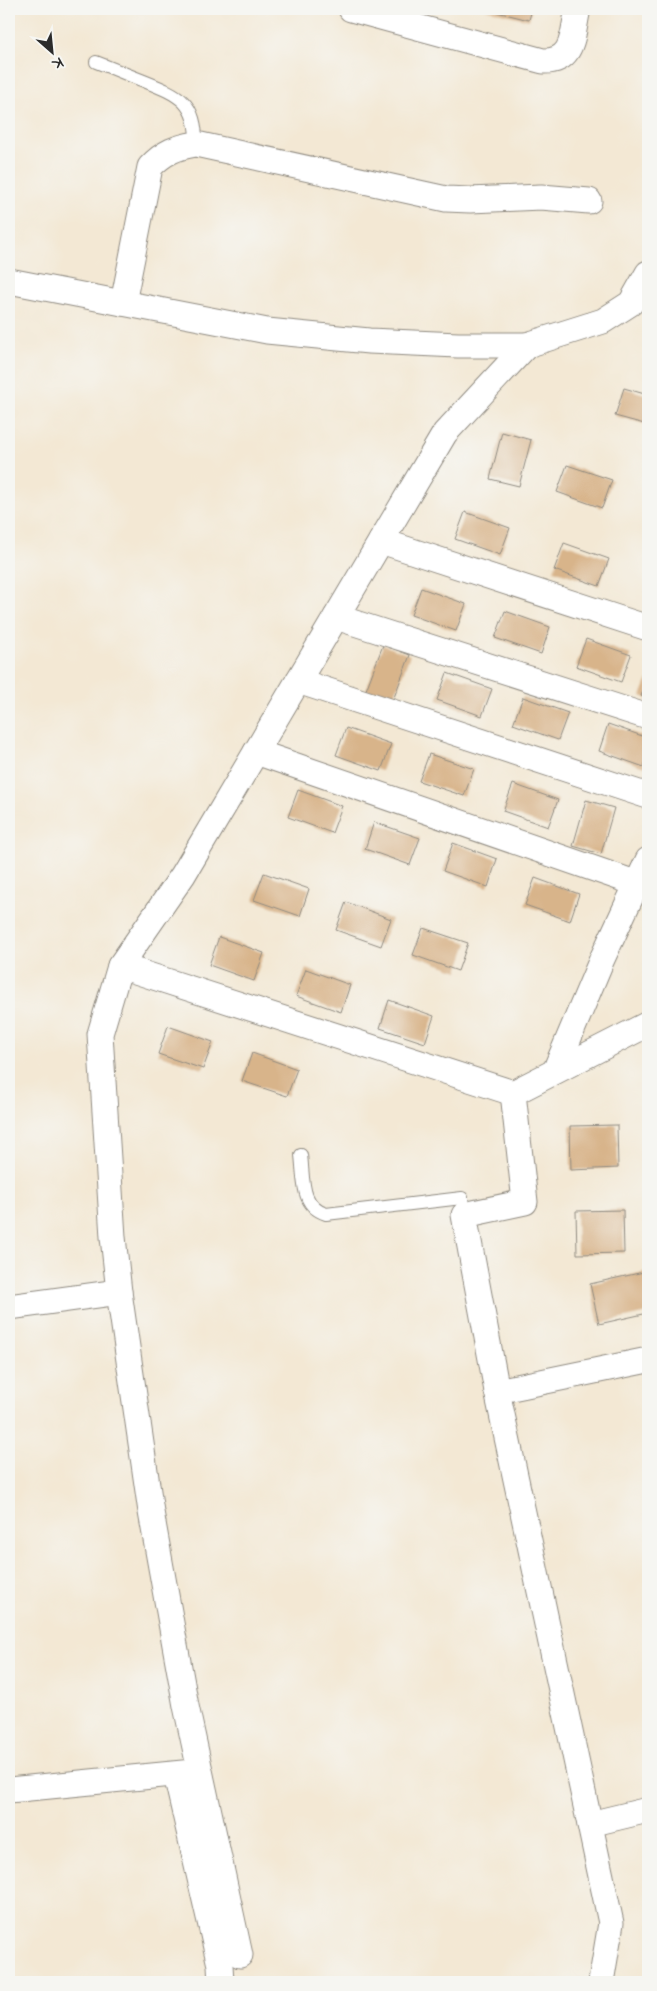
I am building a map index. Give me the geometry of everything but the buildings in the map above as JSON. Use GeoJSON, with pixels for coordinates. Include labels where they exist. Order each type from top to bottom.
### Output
{"type":"FeatureCollection","features":[{"type":"Feature","properties":{"kind":"street"},"geometry":{"type":"LineString","coordinates":[[351,9],[543,61],[550,61],[558,60],[568,52],[578,9]]}},
{"type":"Feature","properties":{"kind":"street"},"geometry":{"type":"LineString","coordinates":[[123,303],[150,167],[166,152],[180,147],[196,144],[446,199],[542,197],[589,201]]}},
{"type":"Feature","properties":{"kind":"street"},"geometry":{"type":"LineString","coordinates":[[9,281],[276,332],[369,341],[458,345],[527,345],[603,321],[640,306],[648,274]]}},
{"type":"Feature","properties":{"kind":"street"},"geometry":{"type":"LineString","coordinates":[[221,1982],[220,1965],[188,1773],[186,1706],[151,1512],[119,1292],[113,1237],[100,1034],[120,966],[184,875],[446,433],[527,345]]}},
{"type":"Feature","properties":{"kind":"street"},"geometry":{"type":"LineString","coordinates":[[381,541],[648,628]]}},
{"type":"Feature","properties":{"kind":"street"},"geometry":{"type":"LineString","coordinates":[[336,617],[648,717]]}},
{"type":"Feature","properties":{"kind":"street"},"geometry":{"type":"LineString","coordinates":[[298,681],[648,796]]}},
{"type":"Feature","properties":{"kind":"street"},"geometry":{"type":"LineString","coordinates":[[256,752],[638,884]]}},
{"type":"Feature","properties":{"kind":"street"},"geometry":{"type":"LineString","coordinates":[[555,1071],[602,958],[648,860]]}},
{"type":"Feature","properties":{"kind":"street"},"geometry":{"type":"LineString","coordinates":[[120,966],[513,1093],[648,1024]]}},
{"type":"Feature","properties":{"kind":"street"},"geometry":{"type":"LineString","coordinates":[[513,1093],[525,1202],[464,1214],[497,1391],[612,1923],[601,1982]]}},
{"type":"Feature","properties":{"kind":"street"},"geometry":{"type":"LineString","coordinates":[[9,1307],[119,1292]]}},
{"type":"Feature","properties":{"kind":"street"},"geometry":{"type":"LineString","coordinates":[[497,1391],[648,1360]]}},
{"type":"Feature","properties":{"kind":"street"},"geometry":{"type":"LineString","coordinates":[[9,1790],[188,1773]]}},
{"type":"Feature","properties":{"kind":"street"},"geometry":{"type":"LineString","coordinates":[[188,1773],[240,1955]]}},
{"type":"Feature","properties":{"kind":"street"},"geometry":{"type":"LineString","coordinates":[[590,1824],[648,1810]]}},
{"type":"Feature","properties":{"kind":"lane"},"geometry":{"type":"LineString","coordinates":[[96,62],[174,93],[192,116],[196,127],[196,144]]}},
{"type":"Feature","properties":{"kind":"lane"},"geometry":{"type":"LineString","coordinates":[[301,1155],[306,1199],[320,1213],[326,1214],[462,1198],[464,1214]]}}]}
